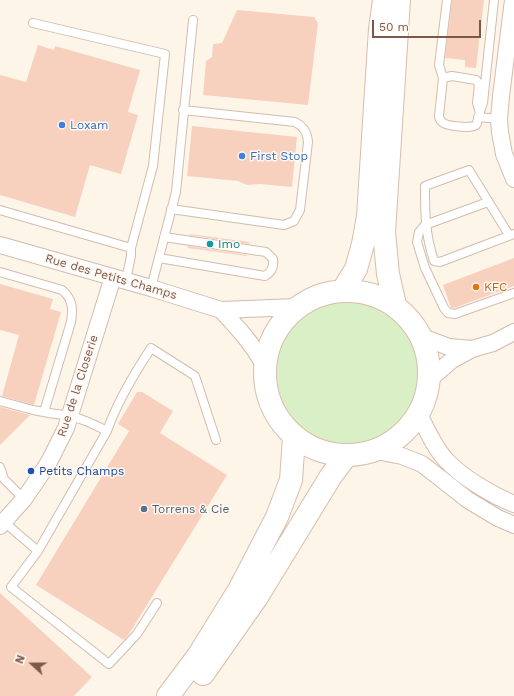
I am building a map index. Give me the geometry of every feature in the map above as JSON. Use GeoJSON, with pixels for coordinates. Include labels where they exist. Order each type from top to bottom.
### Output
{"type":"FeatureCollection","features":[{"type":"Feature","properties":{"kind":"main road"},"geometry":{"type":"LineString","coordinates":[[376,0],[380,29]]}},
{"type":"Feature","properties":{"kind":"main road"},"geometry":{"type":"LineString","coordinates":[[343,290],[356,269],[363,244],[368,216],[380,29],[384,0]]}},
{"type":"Feature","properties":{"kind":"main road"},"geometry":{"type":"LineString","coordinates":[[395,305],[388,274],[384,232],[399,0]]}},
{"type":"Feature","properties":{"kind":"main road"},"geometry":{"type":"LineString","coordinates":[[343,290],[370,293],[395,305],[410,319],[422,337],[428,357],[430,379],[419,414],[401,436],[376,451],[346,456],[318,451],[294,437],[276,417],[266,392],[264,364],[270,343],[281,323],[297,307],[319,295],[343,290]]}},
{"type":"Feature","properties":{"kind":"main road"},"geometry":{"type":"LineString","coordinates":[[168,696],[198,656],[239,590],[277,516],[291,480],[294,437]]}},
{"type":"Feature","properties":{"kind":"main road"},"geometry":{"type":"LineString","coordinates":[[185,696],[210,664],[257,597],[331,476],[346,456]]}},
{"type":"Feature","properties":{"kind":"street"},"geometry":{"type":"LineString","coordinates":[[513,0],[499,119],[504,154],[513,175]]}},
{"type":"Feature","properties":{"kind":"street","name":"Rue des Petits Champs"},"geometry":{"type":"LineString","coordinates":[[0,244],[120,278],[221,310],[297,307]]}},
{"type":"Feature","properties":{"kind":"street","name":"Rue de la Closerie"},"geometry":{"type":"LineString","coordinates":[[2,524],[24,499],[48,462],[66,428],[120,278]]}},
{"type":"Feature","properties":{"kind":"street","name":"Rue des Petits Champs"},"geometry":{"type":"LineString","coordinates":[[221,310],[246,336],[264,364]]}},
{"type":"Feature","properties":{"kind":"street"},"geometry":{"type":"LineString","coordinates":[[430,379],[452,360],[472,349],[493,343],[514,332]]}},
{"type":"Feature","properties":{"kind":"street"},"geometry":{"type":"LineString","coordinates":[[422,337],[449,347],[472,349]]}},
{"type":"Feature","properties":{"kind":"street"},"geometry":{"type":"LineString","coordinates":[[419,414],[434,444],[447,460],[476,484],[500,498],[514,504]]}},
{"type":"Feature","properties":{"kind":"street"},"geometry":{"type":"LineString","coordinates":[[376,451],[402,456],[422,464],[439,475],[468,500],[498,518],[514,525]]}},
{"type":"Feature","properties":{"kind":"lane"},"geometry":{"type":"LineString","coordinates":[[447,0],[439,65],[443,78],[439,116],[441,121],[446,124],[471,128],[475,126],[478,113],[483,103],[494,0]]}},
{"type":"Feature","properties":{"kind":"lane"},"geometry":{"type":"LineString","coordinates":[[151,288],[176,192],[193,20]]}},
{"type":"Feature","properties":{"kind":"lane"},"geometry":{"type":"LineString","coordinates":[[33,23],[164,54],[153,166],[130,248],[131,256],[120,278]]}},
{"type":"Feature","properties":{"kind":"lane"},"geometry":{"type":"LineString","coordinates":[[443,78],[452,76],[478,81],[478,113]]}},
{"type":"Feature","properties":{"kind":"lane"},"geometry":{"type":"LineString","coordinates":[[171,209],[284,225],[294,221],[300,210],[308,142],[307,134],[302,126],[295,122],[183,110]]}},
{"type":"Feature","properties":{"kind":"lane"},"geometry":{"type":"LineString","coordinates":[[478,113],[499,119]]}},
{"type":"Feature","properties":{"kind":"lane"},"geometry":{"type":"LineString","coordinates":[[468,170],[488,202],[512,234],[440,262],[434,261],[428,242],[425,225],[425,186],[468,170]]}},
{"type":"Feature","properties":{"kind":"lane"},"geometry":{"type":"LineString","coordinates":[[488,202],[425,225],[419,232],[417,242],[425,268],[444,308],[448,312],[455,314],[514,293]]}},
{"type":"Feature","properties":{"kind":"lane"},"geometry":{"type":"LineString","coordinates":[[0,210],[130,248]]}},
{"type":"Feature","properties":{"kind":"lane"},"geometry":{"type":"LineString","coordinates":[[159,258],[265,276],[270,273],[273,266],[273,259],[266,252],[164,237]]}},
{"type":"Feature","properties":{"kind":"lane"},"geometry":{"type":"LineString","coordinates":[[0,272],[62,290],[69,295],[73,310],[71,322],[44,412]]}},
{"type":"Feature","properties":{"kind":"lane"},"geometry":{"type":"LineString","coordinates":[[157,603],[137,634],[109,664],[11,587],[38,551],[107,431],[112,418],[130,384],[151,348],[195,376],[216,440]]}},
{"type":"Feature","properties":{"kind":"lane"},"geometry":{"type":"LineString","coordinates":[[0,401],[33,410],[70,416],[94,424],[107,431]]}},
{"type":"Feature","properties":{"kind":"lane"},"geometry":{"type":"LineString","coordinates":[[0,467],[4,479],[24,499]]}},
{"type":"Feature","properties":{"kind":"lane"},"geometry":{"type":"LineString","coordinates":[[2,524],[38,551]]}},
{"type":"Feature","properties":{"kind":"green space"},"geometry":{"type":"Polygon","coordinates":[[[340,302],[354,302],[381,310],[402,328],[413,346],[417,359],[417,387],[410,407],[392,428],[381,436],[368,441],[354,444],[340,444],[313,436],[292,418],[284,407],[279,394],[276,380],[276,366],[284,339],[302,318],[313,310],[326,305],[340,302]]]}},
{"type":"Feature","properties":{"kind":"building"},"geometry":{"type":"Polygon","coordinates":[[[452,0],[484,0],[476,68],[465,67],[465,60],[445,58],[452,0]]]}},
{"type":"Feature","properties":{"kind":"building"},"geometry":{"type":"Polygon","coordinates":[[[237,10],[314,17],[318,23],[308,105],[203,95],[206,61],[212,57],[213,44],[222,43],[237,10]]]}},
{"type":"Feature","properties":{"kind":"building","name":"Loxam"},"geometry":{"type":"Polygon","coordinates":[[[38,45],[54,50],[55,46],[140,70],[128,112],[138,115],[121,174],[90,165],[75,217],[0,195],[0,75],[26,82],[38,45]]]}},
{"type":"Feature","properties":{"kind":"building","name":"First Stop"},"geometry":{"type":"Polygon","coordinates":[[[192,126],[297,137],[292,187],[260,184],[247,185],[238,181],[187,176],[192,126]]]}},
{"type":"Feature","properties":{"kind":"building"},"geometry":{"type":"Polygon","coordinates":[[[189,235],[249,242],[249,244],[189,235]]]}},
{"type":"Feature","properties":{"kind":"building"},"geometry":{"type":"Polygon","coordinates":[[[188,246],[247,255],[247,256],[188,248],[188,246]]]}},
{"type":"Feature","properties":{"kind":"building","name":"KFC"},"geometry":{"type":"Polygon","coordinates":[[[514,258],[514,286],[451,308],[443,285],[514,258]]]}},
{"type":"Feature","properties":{"kind":"building"},"geometry":{"type":"Polygon","coordinates":[[[0,284],[53,299],[50,309],[61,312],[34,405],[2,396],[19,335],[0,330],[0,284]]]}},
{"type":"Feature","properties":{"kind":"building","name":"Torrens & Cie"},"geometry":{"type":"Polygon","coordinates":[[[137,392],[142,392],[173,411],[160,433],[227,475],[124,640],[36,585],[129,431],[118,424],[137,392]]]}},
{"type":"Feature","properties":{"kind":"building"},"geometry":{"type":"Polygon","coordinates":[[[0,407],[30,415],[0,445],[0,407]]]}},
{"type":"Feature","properties":{"kind":"building"},"geometry":{"type":"Polygon","coordinates":[[[0,593],[92,677],[74,696],[0,696],[0,593]]]}},
{"type":"Feature","properties":{"kind":"place","name":"Loxam"},"geometry":{"type":"Point","coordinates":[62,125]}},
{"type":"Feature","properties":{"kind":"place","name":"First Stop"},"geometry":{"type":"Point","coordinates":[242,156]}},
{"type":"Feature","properties":{"kind":"place","name":"Imo"},"geometry":{"type":"Point","coordinates":[210,244]}},
{"type":"Feature","properties":{"kind":"place","name":"KFC"},"geometry":{"type":"Point","coordinates":[476,287]}},
{"type":"Feature","properties":{"kind":"place","name":"Petits Champs"},"geometry":{"type":"Point","coordinates":[31,471]}},
{"type":"Feature","properties":{"kind":"place","name":"Torrens & Cie"},"geometry":{"type":"Point","coordinates":[144,509]}}]}
